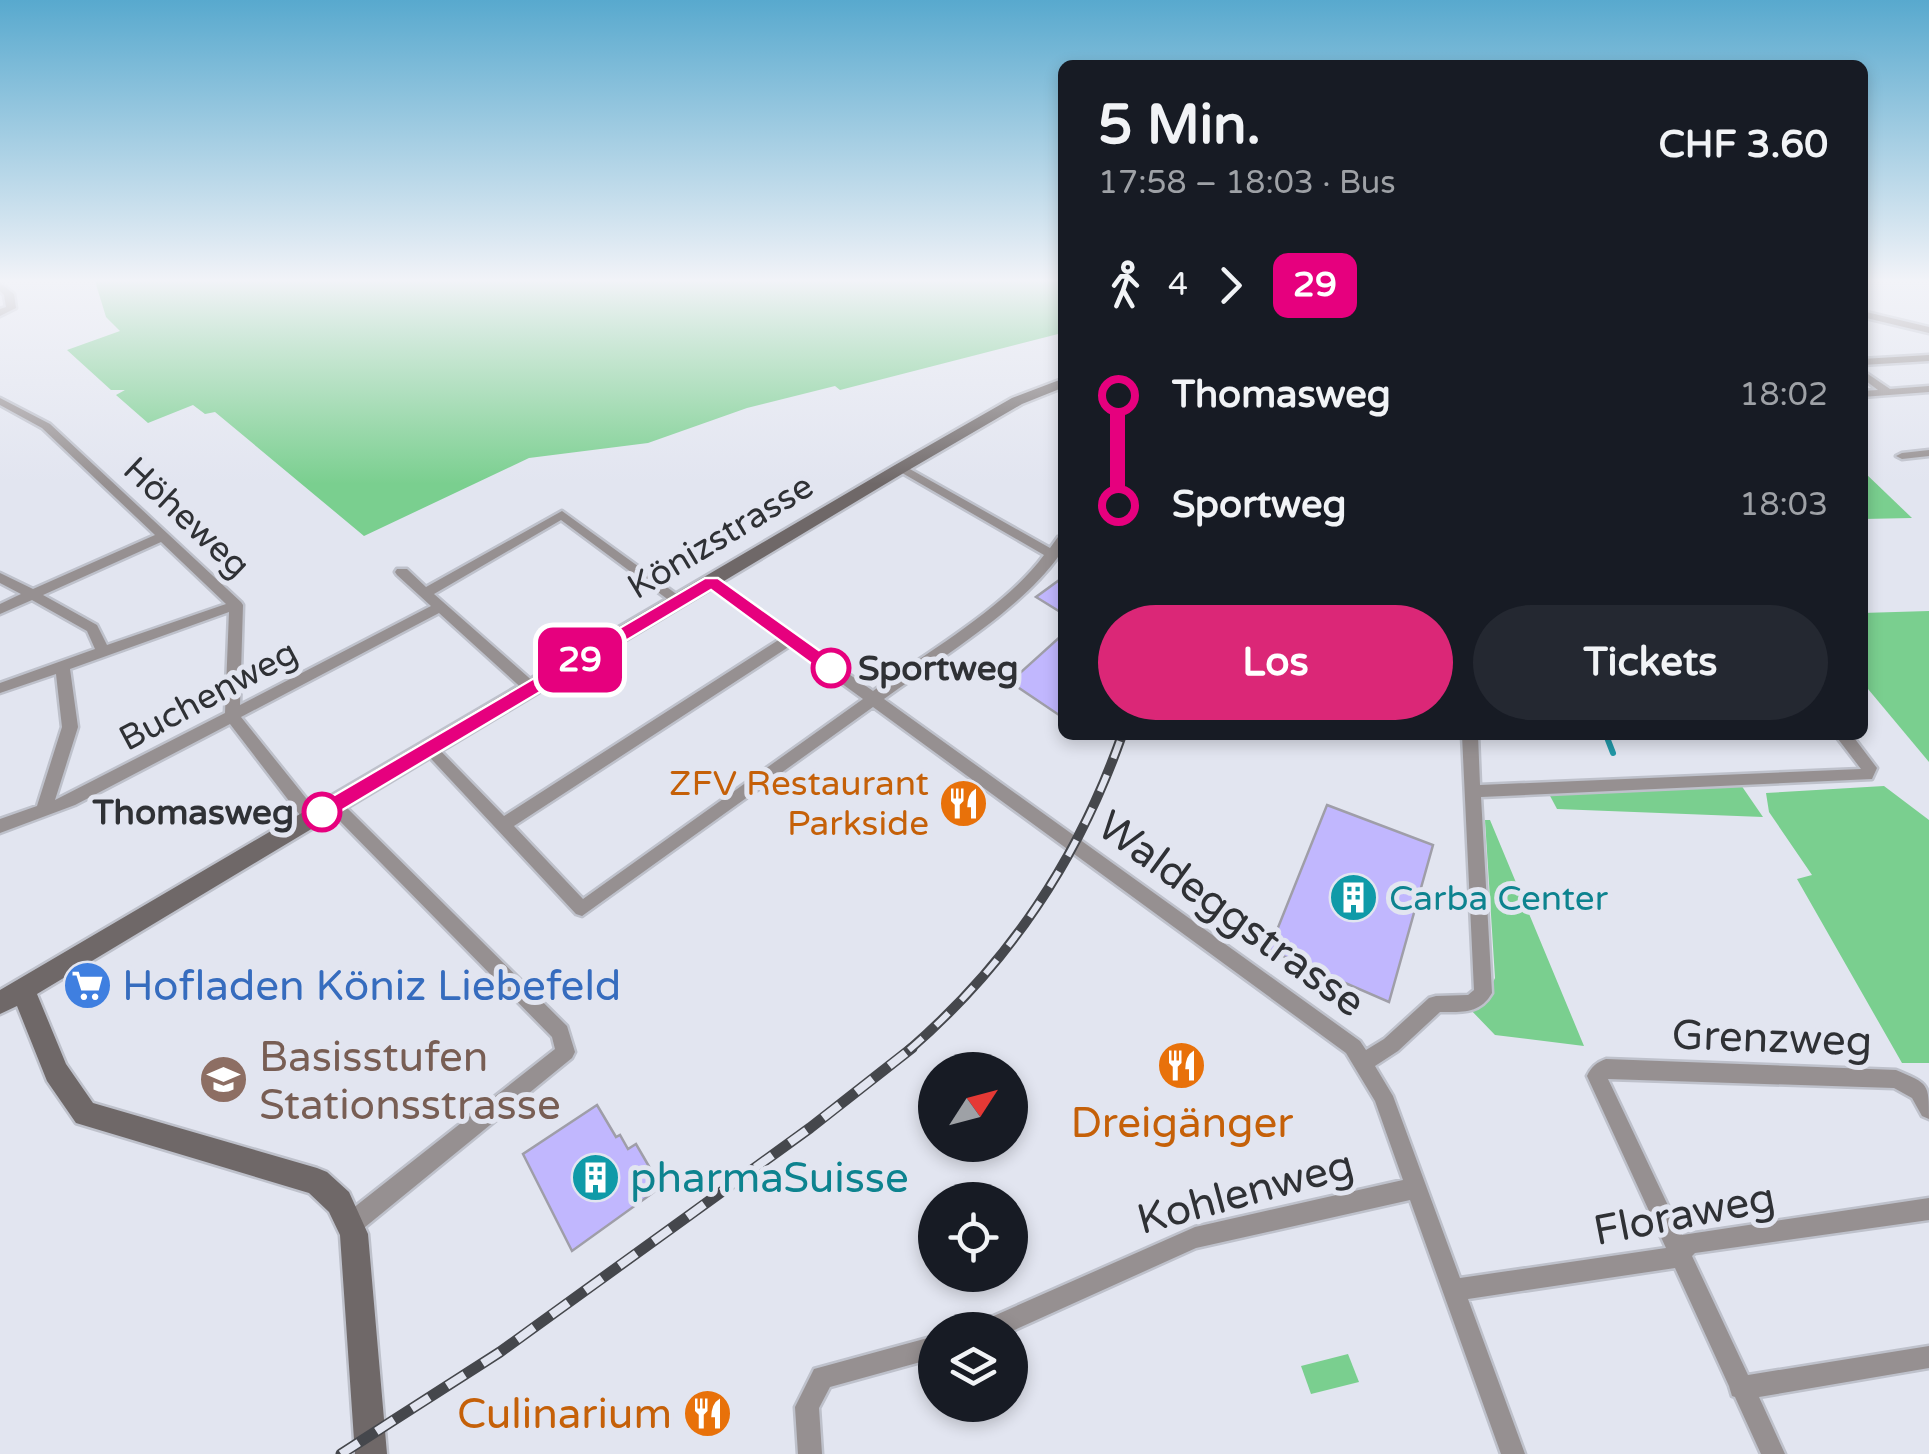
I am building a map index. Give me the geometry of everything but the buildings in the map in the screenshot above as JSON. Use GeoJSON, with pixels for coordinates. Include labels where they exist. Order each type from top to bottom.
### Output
{"type":"FeatureCollection","features":[{"type":"Feature","properties":{"kind":"main road","name":"Könizstrasse"},"geometry":{"type":"LineString","coordinates":[[7,999],[901,468],[1017,402],[1058,386]]}},
{"type":"Feature","properties":{"kind":"main road"},"geometry":{"type":"LineString","coordinates":[[7,999],[85,1114],[318,1182],[340,1202],[351,1224],[371,1454]]}},
{"type":"Feature","properties":{"kind":"street"},"geometry":{"type":"LineString","coordinates":[[1868,362],[1929,358]]}},
{"type":"Feature","properties":{"kind":"street"},"geometry":{"type":"LineString","coordinates":[[1868,377],[1888,392]]}},
{"type":"Feature","properties":{"kind":"street"},"geometry":{"type":"LineString","coordinates":[[1868,394],[1929,389]]}},
{"type":"Feature","properties":{"kind":"street","name":"Höheweg"},"geometry":{"type":"LineString","coordinates":[[0,402],[46,426],[236,605],[232,716]]}},
{"type":"Feature","properties":{"kind":"street"},"geometry":{"type":"LineString","coordinates":[[1902,456],[1929,453]]}},
{"type":"Feature","properties":{"kind":"street"},"geometry":{"type":"LineString","coordinates":[[901,468],[1053,555]]}},
{"type":"Feature","properties":{"kind":"street"},"geometry":{"type":"LineString","coordinates":[[425,593],[562,516],[679,602]]}},
{"type":"Feature","properties":{"kind":"street"},"geometry":{"type":"LineString","coordinates":[[0,609],[164,536]]}},
{"type":"Feature","properties":{"kind":"street"},"geometry":{"type":"LineString","coordinates":[[428,748],[582,909],[1002,606],[1058,547]]}},
{"type":"Feature","properties":{"kind":"street"},"geometry":{"type":"LineString","coordinates":[[402,572],[532,688]]}},
{"type":"Feature","properties":{"kind":"street"},"geometry":{"type":"LineString","coordinates":[[0,576],[92,628],[103,650]]}},
{"type":"Feature","properties":{"kind":"street","name":"Waldeggstrasse"},"geometry":{"type":"LineString","coordinates":[[712,582],[1325,1023],[1364,1062],[1384,1096],[1513,1454]]}},
{"type":"Feature","properties":{"kind":"street"},"geometry":{"type":"LineString","coordinates":[[0,688],[236,605]]}},
{"type":"Feature","properties":{"kind":"street","name":"Buchenweg"},"geometry":{"type":"LineString","coordinates":[[0,826],[42,812],[440,606]]}},
{"type":"Feature","properties":{"kind":"street"},"geometry":{"type":"LineString","coordinates":[[503,825],[790,638]]}},
{"type":"Feature","properties":{"kind":"street"},"geometry":{"type":"LineString","coordinates":[[42,812],[70,727],[62,666]]}},
{"type":"Feature","properties":{"kind":"street"},"geometry":{"type":"LineString","coordinates":[[232,716],[312,818]]}},
{"type":"Feature","properties":{"kind":"street"},"geometry":{"type":"LineString","coordinates":[[1364,1062],[1391,1046],[1436,1004],[1472,1003],[1482,995],[1470,740]]}},
{"type":"Feature","properties":{"kind":"street"},"geometry":{"type":"LineString","coordinates":[[1474,791],[1866,775],[1869,768],[1847,740]]}},
{"type":"Feature","properties":{"kind":"street"},"geometry":{"type":"LineString","coordinates":[[334,805],[560,1032],[565,1052],[351,1224]]}},
{"type":"Feature","properties":{"kind":"street","name":"Grenzweg"},"geometry":{"type":"LineString","coordinates":[[1678,1257],[1597,1076],[1600,1071],[1896,1078],[1918,1092],[1929,1109]]}},
{"type":"Feature","properties":{"kind":"street","name":"Kohlenweg"},"geometry":{"type":"LineString","coordinates":[[1028,1312],[1195,1238],[1416,1188]]}},
{"type":"Feature","properties":{"kind":"street","name":"Floraweg"},"geometry":{"type":"LineString","coordinates":[[1454,1290],[1678,1257],[1688,1243],[1929,1209]]}},
{"type":"Feature","properties":{"kind":"street"},"geometry":{"type":"LineString","coordinates":[[1678,1257],[1773,1454]]}},
{"type":"Feature","properties":{"kind":"street"},"geometry":{"type":"LineString","coordinates":[[810,1454],[807,1407],[822,1377],[918,1352]]}},
{"type":"Feature","properties":{"kind":"street"},"geometry":{"type":"LineString","coordinates":[[1740,1388],[1929,1357]]}},
{"type":"Feature","properties":{"kind":"green space"},"geometry":{"type":"Polygon","coordinates":[[[1000,349],[840,390],[835,386],[747,408],[648,443],[529,458],[364,536],[215,412],[205,414],[193,405],[148,423],[116,395],[125,390],[111,390],[67,350],[1000,349]]]}},
{"type":"Feature","properties":{"kind":"green space"},"geometry":{"type":"Polygon","coordinates":[[[1868,476],[1912,518],[1868,519],[1868,476]]]}},
{"type":"Feature","properties":{"kind":"green space"},"geometry":{"type":"Polygon","coordinates":[[[1929,611],[1929,762],[1868,689],[1868,613],[1929,611]]]}},
{"type":"Feature","properties":{"kind":"green space"},"geometry":{"type":"Polygon","coordinates":[[[1741,785],[1763,817],[1557,809],[1548,792],[1741,785]]]}},
{"type":"Feature","properties":{"kind":"green space"},"geometry":{"type":"Polygon","coordinates":[[[1884,786],[1929,820],[1929,1063],[1902,1063],[1797,879],[1812,875],[1769,812],[1766,793],[1884,786]]]}},
{"type":"Feature","properties":{"kind":"green space"},"geometry":{"type":"Polygon","coordinates":[[[1485,820],[1490,820],[1584,1046],[1495,1035],[1468,1007],[1483,1002],[1495,978],[1485,820]]]}},
{"type":"Feature","properties":{"kind":"green space"},"geometry":{"type":"Polygon","coordinates":[[[1348,1354],[1359,1382],[1311,1394],[1301,1366],[1348,1354]]]}},
{"type":"Feature","properties":{"kind":"waterway"},"geometry":{"type":"LineString","coordinates":[[1608,740],[1613,753]]}},
{"type":"Feature","properties":{"kind":"railway"},"geometry":{"type":"LineString","coordinates":[[909,1050],[978,982],[1036,907],[1084,825],[1120,740]]}},
{"type":"Feature","properties":{"kind":"railway"},"geometry":{"type":"LineString","coordinates":[[341,1454],[500,1352],[810,1128],[912,1048]]}},
{"type":"Feature","properties":{"kind":"bus line","name":"29"},"geometry":{"type":"LineString","coordinates":[[322,812],[712,582],[831,668]]}},
{"type":"Feature","properties":{"kind":"place","name":"Sportweg"},"geometry":{"type":"Point","coordinates":[831,668]}},
{"type":"Feature","properties":{"kind":"place","name":"ZFV Restaurant Parkside"},"geometry":{"type":"Point","coordinates":[964,803]}},
{"type":"Feature","properties":{"kind":"place","name":"Thomasweg"},"geometry":{"type":"Point","coordinates":[322,812]}},
{"type":"Feature","properties":{"kind":"place","name":"Carba Center"},"geometry":{"type":"Point","coordinates":[1354,898]}},
{"type":"Feature","properties":{"kind":"place","name":"Hofladen Köniz Liebefeld"},"geometry":{"type":"Point","coordinates":[87,985]}},
{"type":"Feature","properties":{"kind":"place","name":"Dreigänger"},"geometry":{"type":"Point","coordinates":[1182,1066]}},
{"type":"Feature","properties":{"kind":"place","name":"Basisstufen Stationsstrasse"},"geometry":{"type":"Point","coordinates":[224,1080]}},
{"type":"Feature","properties":{"kind":"place","name":"pharmaSuisse"},"geometry":{"type":"Point","coordinates":[595,1177]}},
{"type":"Feature","properties":{"kind":"place","name":"Culinarium"},"geometry":{"type":"Point","coordinates":[707,1413]}}]}
